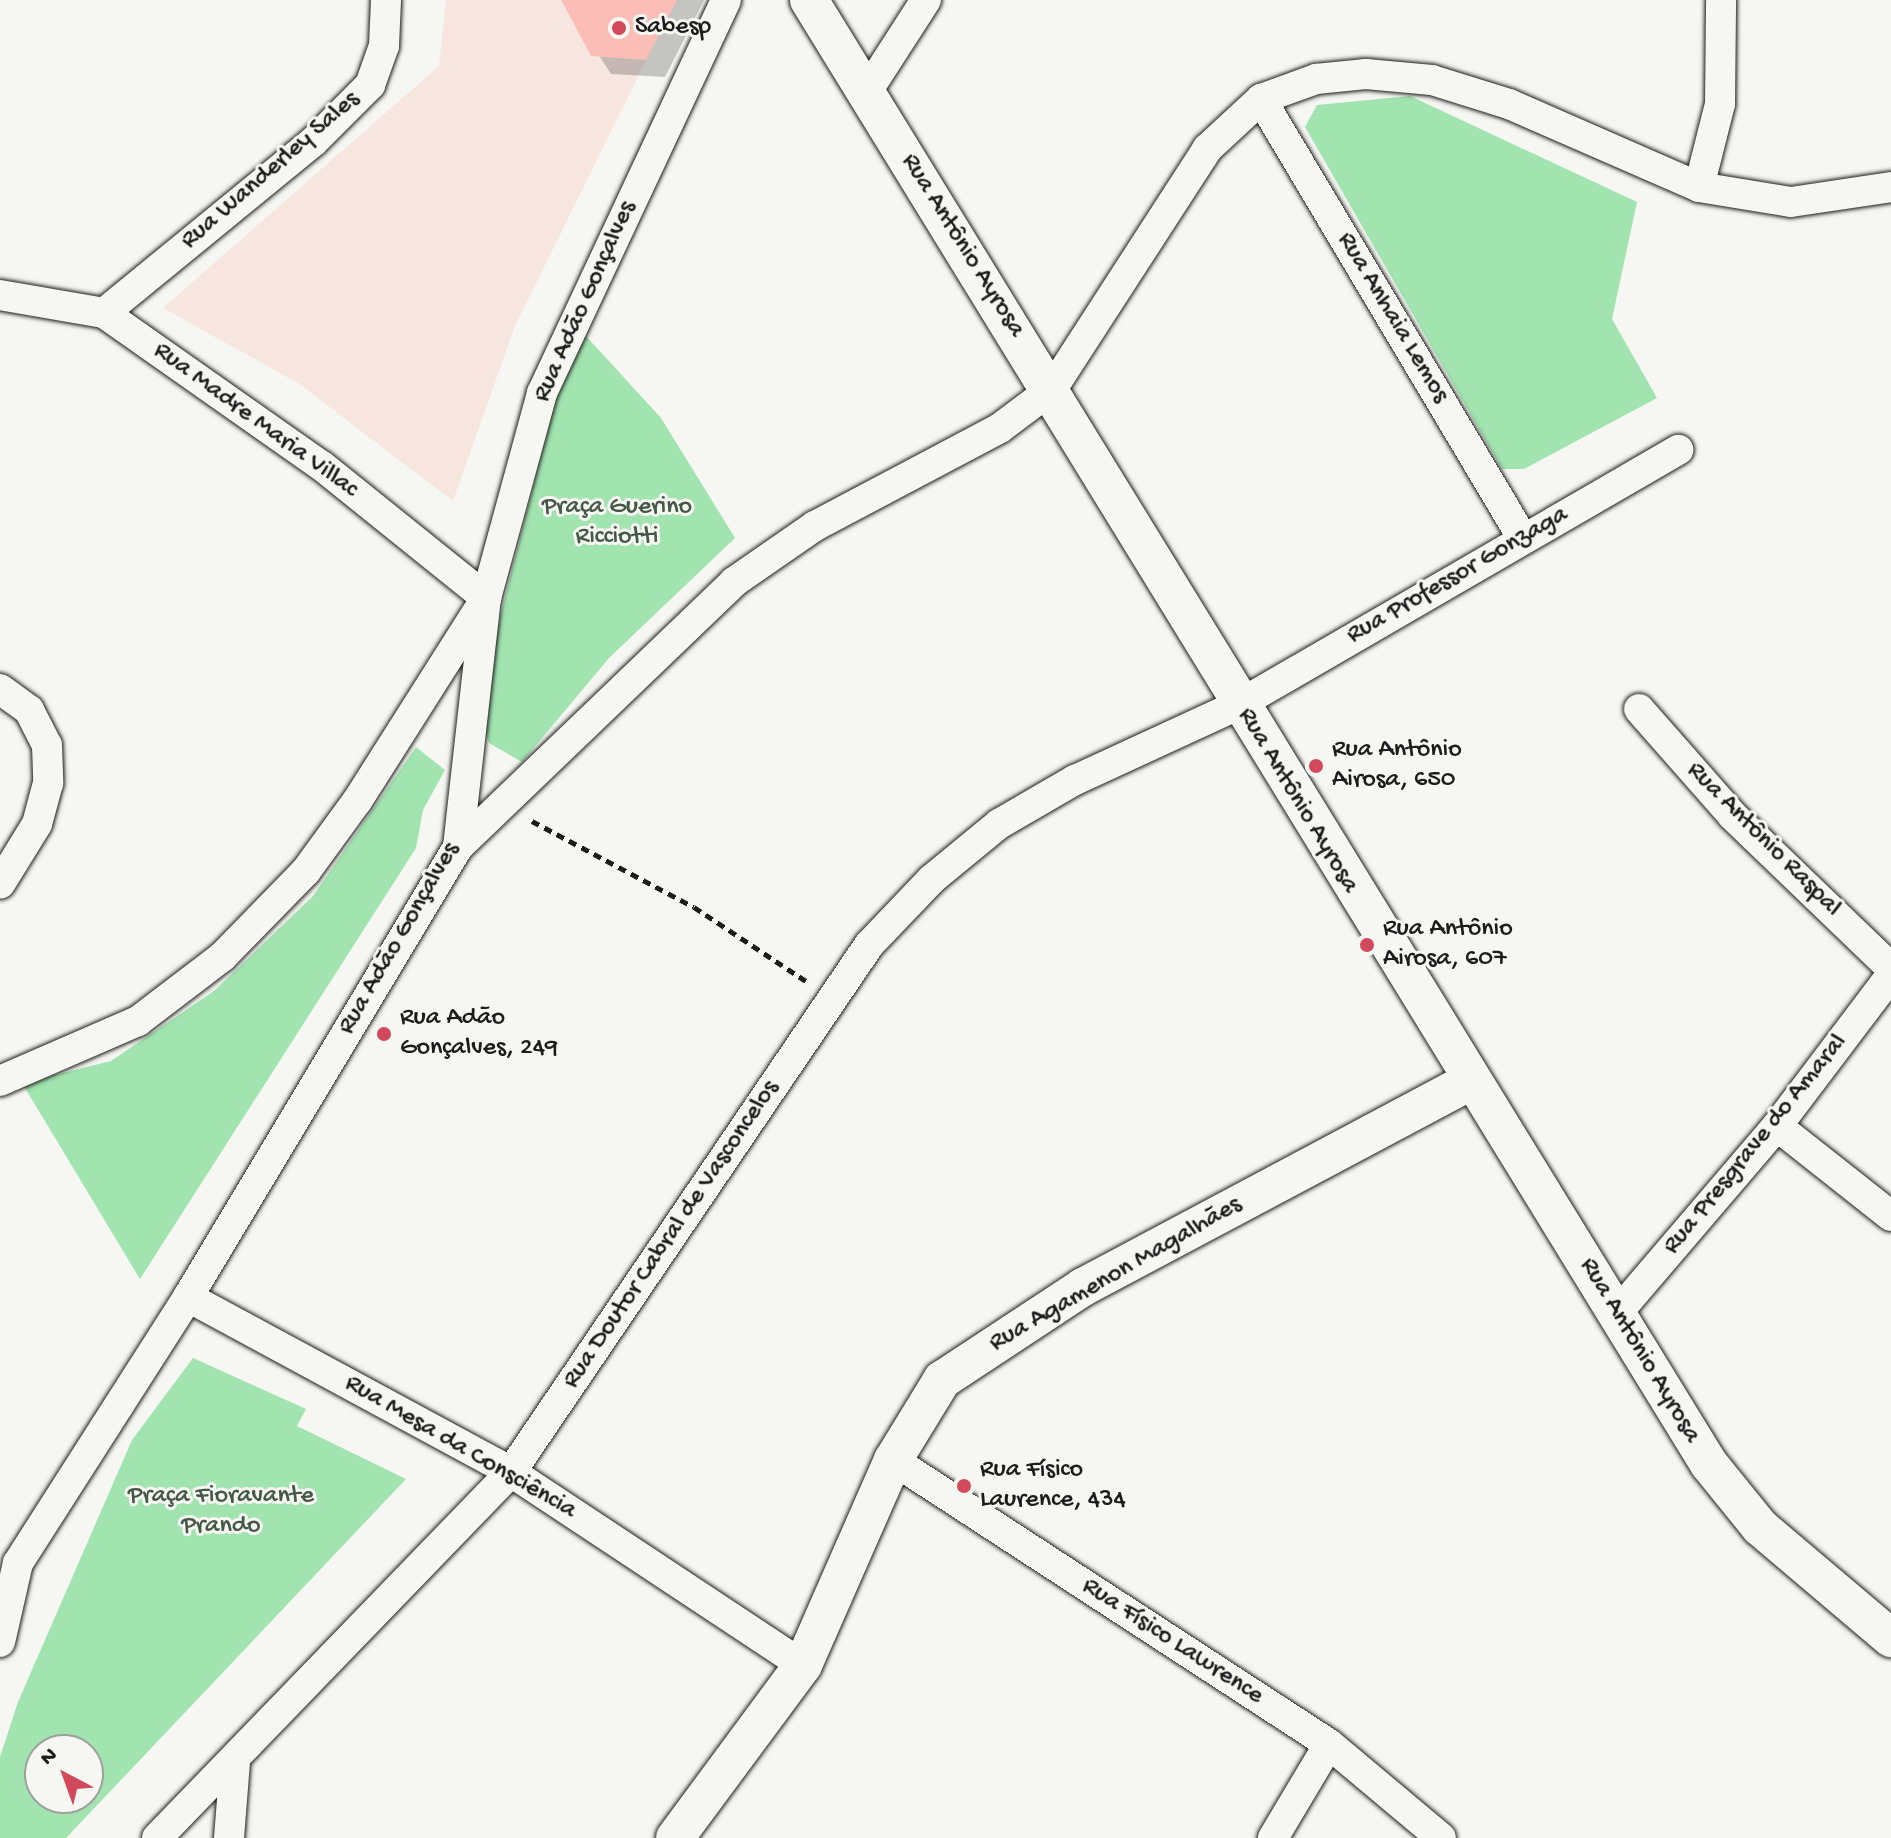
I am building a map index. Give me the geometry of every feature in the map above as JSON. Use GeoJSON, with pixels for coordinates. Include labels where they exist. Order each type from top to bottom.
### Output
{"type":"FeatureCollection","features":[{"type":"Feature","properties":{"kind":"street","name":"Rua Wanderley Sales"},"geometry":{"type":"LineString","coordinates":[[104,313],[313,142],[370,85],[384,46],[386,0]]}},
{"type":"Feature","properties":{"kind":"street","name":"Rua Adão Gonçalves"},"geometry":{"type":"LineString","coordinates":[[0,1642],[9,1568],[188,1297],[458,847],[486,598],[542,393],[726,0]]}},
{"type":"Feature","properties":{"kind":"street","name":"Rua Antônio Ayrosa"},"geometry":{"type":"LineString","coordinates":[[809,0],[1052,389],[1238,705],[1468,1082],[1618,1312],[1709,1464],[1760,1527],[1891,1638]]}},
{"type":"Feature","properties":{"kind":"street"},"geometry":{"type":"LineString","coordinates":[[866,93],[926,0]]}},
{"type":"Feature","properties":{"kind":"street"},"geometry":{"type":"LineString","coordinates":[[1699,187],[1720,104],[1721,0]]}},
{"type":"Feature","properties":{"kind":"street"},"geometry":{"type":"LineString","coordinates":[[458,847],[499,804],[734,582],[815,526],[1000,428],[1052,389],[1199,161],[1261,99],[1353,75],[1432,80],[1509,104],[1699,187],[1791,202],[1891,187]]}},
{"type":"Feature","properties":{"kind":"street","name":"Rua Anhaia Lemos"},"geometry":{"type":"LineString","coordinates":[[1261,99],[1522,537]]}},
{"type":"Feature","properties":{"kind":"street","name":"Rua Madre Maria Villac"},"geometry":{"type":"LineString","coordinates":[[0,295],[104,313],[322,466],[486,598]]}},
{"type":"Feature","properties":{"kind":"street","name":"Rua Professor Gonzaga"},"geometry":{"type":"LineString","coordinates":[[1238,705],[1522,537],[1678,450]]}},
{"type":"Feature","properties":{"kind":"street"},"geometry":{"type":"LineString","coordinates":[[0,1081],[138,1021],[222,957],[306,871],[357,801],[486,598]]}},
{"type":"Feature","properties":{"kind":"street"},"geometry":{"type":"LineString","coordinates":[[0,689],[29,710],[47,745],[48,783],[37,824],[0,884]]}},
{"type":"Feature","properties":{"kind":"street","name":"Rua Doutor Cabral de Vasconcelos"},"geometry":{"type":"LineString","coordinates":[[157,1838],[235,1762],[511,1472],[879,934],[999,824],[1238,705]]}},
{"type":"Feature","properties":{"kind":"street","name":"Rua Antônio Raspal"},"geometry":{"type":"LineString","coordinates":[[1639,709],[1732,815],[1891,968]]}},
{"type":"Feature","properties":{"kind":"street"},"geometry":{"type":"LineString","coordinates":[[0,721],[29,710]]}},
{"type":"Feature","properties":{"kind":"street","name":"Rua Presgrave do Amaral"},"geometry":{"type":"LineString","coordinates":[[1618,1312],[1777,1126],[1891,975]]}},
{"type":"Feature","properties":{"kind":"street","name":"Rua Agamenon Magalhães"},"geometry":{"type":"LineString","coordinates":[[675,1838],[803,1665],[893,1460],[930,1394],[956,1368],[1083,1287],[1468,1082]]}},
{"type":"Feature","properties":{"kind":"street"},"geometry":{"type":"LineString","coordinates":[[1777,1126],[1891,1216]]}},
{"type":"Feature","properties":{"kind":"street","name":"Rua Mesa da Consciência"},"geometry":{"type":"LineString","coordinates":[[188,1297],[511,1472],[803,1665]]}},
{"type":"Feature","properties":{"kind":"street","name":"Rua Físico Lawrence"},"geometry":{"type":"LineString","coordinates":[[893,1460],[1329,1744],[1441,1838]]}},
{"type":"Feature","properties":{"kind":"street"},"geometry":{"type":"LineString","coordinates":[[1273,1838],[1329,1744]]}},
{"type":"Feature","properties":{"kind":"street"},"geometry":{"type":"LineString","coordinates":[[229,1838],[235,1762]]}},
{"type":"Feature","properties":{"kind":"path"},"geometry":{"type":"LineString","coordinates":[[499,804],[694,907],[833,998]]}},
{"type":"Feature","properties":{"kind":"shaded area"},"geometry":{"type":"Polygon","coordinates":[[[446,0],[561,0],[591,56],[646,60],[515,326],[453,501],[298,383],[163,308],[439,66],[446,0]]]}},
{"type":"Feature","properties":{"kind":"green space"},"geometry":{"type":"Polygon","coordinates":[[[1410,96],[1637,202],[1612,319],[1657,398],[1524,469],[1502,469],[1305,127],[1317,105],[1410,96]]]}},
{"type":"Feature","properties":{"kind":"green space","name":"Praça Guerino Ricciotti"},"geometry":{"type":"Polygon","coordinates":[[[585,335],[661,418],[735,538],[609,658],[522,762],[489,743],[484,728],[499,621],[556,397],[585,335]]]}},
{"type":"Feature","properties":{"kind":"green space"},"geometry":{"type":"Polygon","coordinates":[[[416,747],[445,770],[423,810],[416,848],[140,1279],[22,1083],[111,1061],[214,991],[313,896],[416,747]]]}},
{"type":"Feature","properties":{"kind":"green space","name":"Praça Fioravante Prando"},"geometry":{"type":"Polygon","coordinates":[[[193,1358],[306,1409],[297,1426],[406,1479],[104,1798],[104,1734],[24,1734],[24,1814],[89,1814],[66,1838],[0,1838],[0,1757],[18,1702],[132,1440],[193,1358]]]}},
{"type":"Feature","properties":{"kind":"building","name":"Sabesp"},"geometry":{"type":"Polygon","coordinates":[[[561,0],[677,0],[646,60],[591,56],[561,0]]]}},
{"type":"Feature","properties":{"kind":"place","name":"Sabesp"},"geometry":{"type":"Point","coordinates":[619,28]}},
{"type":"Feature","properties":{"kind":"place","name":"Rua Antônio Airosa, 650"},"geometry":{"type":"Point","coordinates":[1316,766]}},
{"type":"Feature","properties":{"kind":"place","name":"Rua Antônio Airosa, 607"},"geometry":{"type":"Point","coordinates":[1367,945]}},
{"type":"Feature","properties":{"kind":"place","name":"Rua Adão Gonçalves, 249"},"geometry":{"type":"Point","coordinates":[384,1034]}},
{"type":"Feature","properties":{"kind":"place","name":"Rua Físico Laurence, 434"},"geometry":{"type":"Point","coordinates":[964,1486]}}]}
